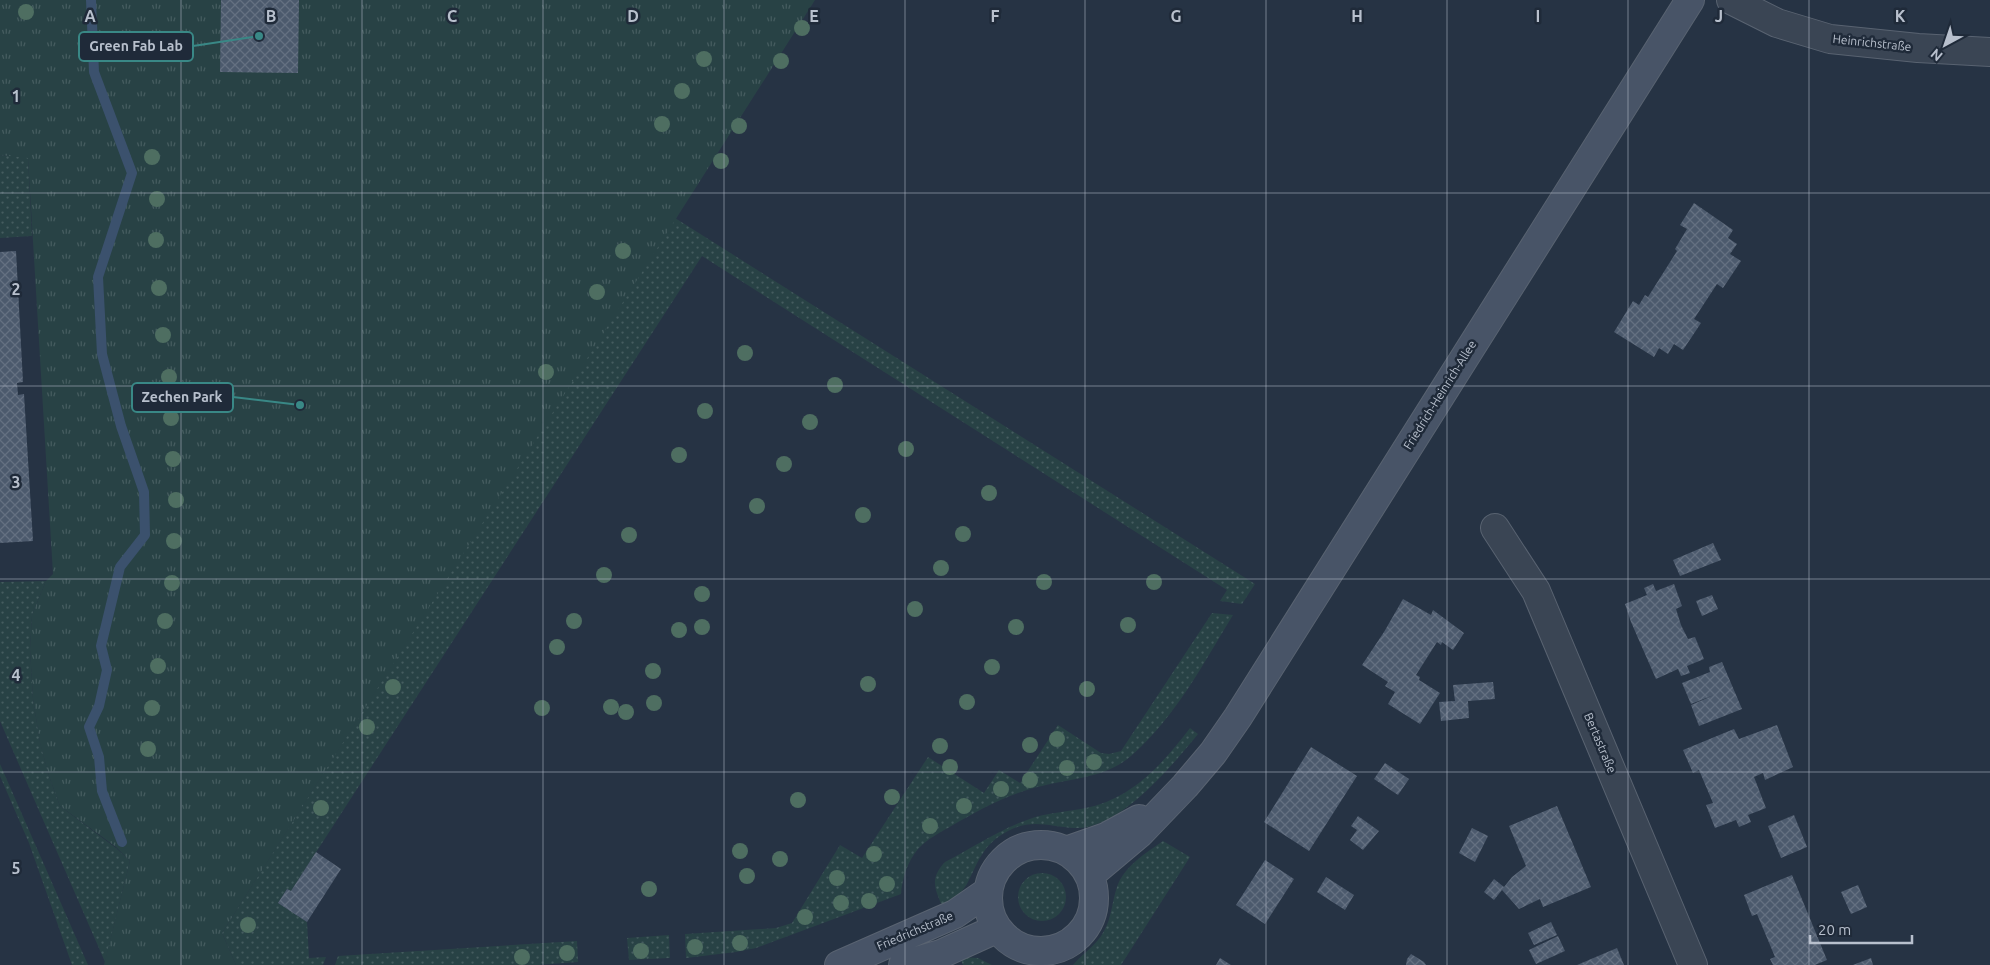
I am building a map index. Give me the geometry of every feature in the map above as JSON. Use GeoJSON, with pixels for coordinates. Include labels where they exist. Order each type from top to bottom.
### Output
{"type":"FeatureCollection","features":[{"type":"Feature","properties":{"kind":"main road","name":"Friedrich-Heinrich-Allee"},"geometry":{"type":"LineString","coordinates":[[1090,875],[1140,833],[1185,786],[1213,753],[1238,717],[1690,0]]}},
{"type":"Feature","properties":{"kind":"main road","name":"Friedrich-Heinrich-Allee"},"geometry":{"type":"LineString","coordinates":[[1066,851],[1106,837],[1133,823],[1185,786]]}},
{"type":"Feature","properties":{"kind":"main road"},"geometry":{"type":"LineString","coordinates":[[1032,845],[1050,845],[1066,851],[1080,861],[1090,875],[1094,890],[1094,905],[1090,920],[1082,933],[1071,943],[1057,949],[1042,952],[1031,958],[996,929],[988,909],[987,892],[992,875],[1002,861],[1016,850],[1032,845]]}},
{"type":"Feature","properties":{"kind":"main road","name":"Friedrichstraße"},"geometry":{"type":"LineString","coordinates":[[839,965],[955,914],[987,892]]}},
{"type":"Feature","properties":{"kind":"main road"},"geometry":{"type":"LineString","coordinates":[[903,965],[941,954],[996,929]]}},
{"type":"Feature","properties":{"kind":"street","name":"Heinrichstraße"},"geometry":{"type":"LineString","coordinates":[[1731,0],[1777,23],[1830,39],[1918,48],[1990,52]]}},
{"type":"Feature","properties":{"kind":"street","name":"Bertastraße"},"geometry":{"type":"LineString","coordinates":[[1495,528],[1536,591],[1693,965]]}},
{"type":"Feature","properties":{"kind":"green space"},"geometry":{"type":"Polygon","coordinates":[[[0,0],[815,0],[222,933],[236,965],[104,965],[130,861],[116,847],[60,806],[40,743],[33,699],[30,649],[32,615],[46,581],[53,574],[28,158],[0,155],[0,0]]]}},
{"type":"Feature","properties":{"kind":"green space"},"geometry":{"type":"Polygon","coordinates":[[[0,155],[28,157],[32,236],[0,238],[0,155]]]}},
{"type":"Feature","properties":{"kind":"green space"},"geometry":{"type":"Polygon","coordinates":[[[675,218],[1255,584],[1242,604],[1220,601],[1227,590],[702,256],[291,891],[287,889],[278,903],[307,922],[309,958],[326,957],[323,965],[236,965],[222,933],[675,218]]]}},
{"type":"Feature","properties":{"kind":"green space"},"geometry":{"type":"Polygon","coordinates":[[[46,581],[32,615],[30,649],[33,699],[40,742],[49,776],[60,806],[116,848],[130,861],[105,962],[0,721],[0,582],[46,581]]]}},
{"type":"Feature","properties":{"kind":"green space"},"geometry":{"type":"Polygon","coordinates":[[[1212,613],[1233,615],[1175,708],[1147,741],[1121,763],[1100,773],[1030,789],[1007,797],[939,833],[914,854],[906,870],[901,894],[756,948],[686,958],[685,934],[776,928],[792,923],[840,845],[862,858],[928,757],[984,793],[999,770],[1020,783],[1058,725],[1101,753],[1109,754],[1121,751],[1212,613]]]}},
{"type":"Feature","properties":{"kind":"green space"},"geometry":{"type":"Polygon","coordinates":[[[1190,728],[1198,734],[1159,778],[1126,808],[1109,819],[1092,826],[1075,828],[1033,824],[1008,831],[992,842],[982,854],[965,888],[943,908],[936,890],[935,879],[945,862],[1016,824],[1042,815],[1090,807],[1121,795],[1134,787],[1159,765],[1190,728]]]}},
{"type":"Feature","properties":{"kind":"green space"},"geometry":{"type":"Polygon","coordinates":[[[0,764],[88,965],[72,965],[29,843],[0,776],[0,764]]]}},
{"type":"Feature","properties":{"kind":"green space"},"geometry":{"type":"Polygon","coordinates":[[[1163,841],[1190,857],[1121,965],[1073,965],[1098,941],[1104,931],[1109,920],[1120,879],[1130,866],[1163,841]]]}},
{"type":"Feature","properties":{"kind":"green space"},"geometry":{"type":"Polygon","coordinates":[[[1037,873],[1047,873],[1056,877],[1062,883],[1065,888],[1065,906],[1056,917],[1047,921],[1037,921],[1028,917],[1022,911],[1018,902],[1018,892],[1022,883],[1028,877],[1037,873]]]}},
{"type":"Feature","properties":{"kind":"green space"},"geometry":{"type":"Polygon","coordinates":[[[669,935],[670,958],[629,960],[627,938],[669,935]]]}},
{"type":"Feature","properties":{"kind":"green space"},"geometry":{"type":"Polygon","coordinates":[[[577,941],[578,962],[538,965],[335,965],[338,956],[577,941]]]}},
{"type":"Feature","properties":{"kind":"green space"},"geometry":{"type":"Polygon","coordinates":[[[960,957],[978,958],[992,965],[963,965],[960,957]]]}},
{"type":"Feature","properties":{"kind":"building"},"geometry":{"type":"Polygon","coordinates":[[[221,0],[299,0],[298,73],[220,72],[221,0]]]}},
{"type":"Feature","properties":{"kind":"building"},"geometry":{"type":"Polygon","coordinates":[[[1694,203],[1733,230],[1728,238],[1737,244],[1730,254],[1741,261],[1723,288],[1717,284],[1694,319],[1701,323],[1683,350],[1674,344],[1668,354],[1659,348],[1654,357],[1614,332],[1633,301],[1639,305],[1645,295],[1648,297],[1677,251],[1675,249],[1687,229],[1680,225],[1694,203]]]}},
{"type":"Feature","properties":{"kind":"building"},"geometry":{"type":"Polygon","coordinates":[[[16,251],[23,382],[17,383],[18,395],[24,394],[33,541],[0,543],[0,252],[16,251]]]}},
{"type":"Feature","properties":{"kind":"building"},"geometry":{"type":"Polygon","coordinates":[[[1713,543],[1721,560],[1680,576],[1673,560],[1713,543]]]}},
{"type":"Feature","properties":{"kind":"building"},"geometry":{"type":"Polygon","coordinates":[[[1653,584],[1656,591],[1674,584],[1682,606],[1676,609],[1681,625],[1688,639],[1695,637],[1704,659],[1687,666],[1690,673],[1681,676],[1678,669],[1656,679],[1631,622],[1625,604],[1647,595],[1644,588],[1653,584]]]}},
{"type":"Feature","properties":{"kind":"building"},"geometry":{"type":"Polygon","coordinates":[[[1712,595],[1718,609],[1702,616],[1696,601],[1712,595]]]}},
{"type":"Feature","properties":{"kind":"building"},"geometry":{"type":"Polygon","coordinates":[[[1403,599],[1431,615],[1433,610],[1464,633],[1453,650],[1442,642],[1441,645],[1437,642],[1416,675],[1420,677],[1419,680],[1440,693],[1420,724],[1388,704],[1395,692],[1385,686],[1388,682],[1362,665],[1403,599]]]}},
{"type":"Feature","properties":{"kind":"building"},"geometry":{"type":"Polygon","coordinates":[[[1722,662],[1742,709],[1699,726],[1691,705],[1714,695],[1691,704],[1682,683],[1710,672],[1709,667],[1722,662]]]}},
{"type":"Feature","properties":{"kind":"building"},"geometry":{"type":"Polygon","coordinates":[[[1493,682],[1495,699],[1468,701],[1469,718],[1441,721],[1439,702],[1455,701],[1453,685],[1493,682]]]}},
{"type":"Feature","properties":{"kind":"building"},"geometry":{"type":"Polygon","coordinates":[[[1777,725],[1793,767],[1765,780],[1763,773],[1754,777],[1766,808],[1748,815],[1751,822],[1739,827],[1736,820],[1715,828],[1706,805],[1713,803],[1699,770],[1693,773],[1683,750],[1734,729],[1739,739],[1777,725]]]}},
{"type":"Feature","properties":{"kind":"building"},"geometry":{"type":"Polygon","coordinates":[[[1311,747],[1357,776],[1309,851],[1264,822],[1311,747]]]}},
{"type":"Feature","properties":{"kind":"building"},"geometry":{"type":"Polygon","coordinates":[[[1385,763],[1409,779],[1398,795],[1374,779],[1385,763]]]}},
{"type":"Feature","properties":{"kind":"building"},"geometry":{"type":"Polygon","coordinates":[[[1557,806],[1591,887],[1543,907],[1540,899],[1519,909],[1502,890],[1494,900],[1484,892],[1494,879],[1504,887],[1512,877],[1526,866],[1509,826],[1557,806]]]}},
{"type":"Feature","properties":{"kind":"building"},"geometry":{"type":"Polygon","coordinates":[[[1794,815],[1807,847],[1781,858],[1768,826],[1794,815]]]}},
{"type":"Feature","properties":{"kind":"building"},"geometry":{"type":"Polygon","coordinates":[[[1358,816],[1379,831],[1363,850],[1350,840],[1357,830],[1351,826],[1358,816]]]}},
{"type":"Feature","properties":{"kind":"building"},"geometry":{"type":"Polygon","coordinates":[[[1472,828],[1488,836],[1475,862],[1459,853],[1472,828]]]}},
{"type":"Feature","properties":{"kind":"building"},"geometry":{"type":"Polygon","coordinates":[[[316,852],[341,869],[307,922],[278,903],[287,889],[291,891],[316,852]]]}},
{"type":"Feature","properties":{"kind":"building"},"geometry":{"type":"Polygon","coordinates":[[[1265,860],[1294,879],[1265,924],[1236,905],[1265,860]]]}},
{"type":"Feature","properties":{"kind":"building"},"geometry":{"type":"Polygon","coordinates":[[[1792,875],[1827,960],[1815,965],[1773,965],[1770,959],[1775,957],[1757,914],[1752,916],[1744,895],[1792,875]]]}},
{"type":"Feature","properties":{"kind":"building"},"geometry":{"type":"Polygon","coordinates":[[[1326,877],[1354,895],[1345,910],[1317,892],[1326,877]]]}},
{"type":"Feature","properties":{"kind":"building"},"geometry":{"type":"Polygon","coordinates":[[[1858,885],[1867,907],[1851,914],[1841,892],[1858,885]]]}},
{"type":"Feature","properties":{"kind":"building"},"geometry":{"type":"Polygon","coordinates":[[[1551,922],[1557,935],[1534,945],[1528,933],[1551,922]]]}},
{"type":"Feature","properties":{"kind":"building"},"geometry":{"type":"Polygon","coordinates":[[[1558,936],[1565,951],[1536,964],[1529,950],[1558,936]]]}},
{"type":"Feature","properties":{"kind":"building"},"geometry":{"type":"Polygon","coordinates":[[[1617,948],[1624,965],[1577,965],[1617,948]]]}},
{"type":"Feature","properties":{"kind":"building"},"geometry":{"type":"Polygon","coordinates":[[[1411,954],[1426,965],[1406,965],[1407,959],[1411,954]]]}},
{"type":"Feature","properties":{"kind":"building"},"geometry":{"type":"Polygon","coordinates":[[[1220,958],[1231,965],[1216,965],[1220,958]]]}},
{"type":"Feature","properties":{"kind":"building"},"geometry":{"type":"Polygon","coordinates":[[[1871,958],[1873,965],[1853,965],[1871,958]]]}},
{"type":"Feature","properties":{"kind":"waterway"},"geometry":{"type":"LineString","coordinates":[[91,0],[94,72],[132,173],[98,277],[102,354],[121,426],[144,492],[145,535],[120,567],[101,646],[107,670],[99,706],[89,727],[99,757],[102,791],[122,842]]}},
{"type":"Feature","properties":{"kind":"place","name":"Green Fab Lab"},"geometry":{"type":"Point","coordinates":[259,36]}},
{"type":"Feature","properties":{"kind":"place","name":"Zechen Park"},"geometry":{"type":"Point","coordinates":[300,405]}}]}
